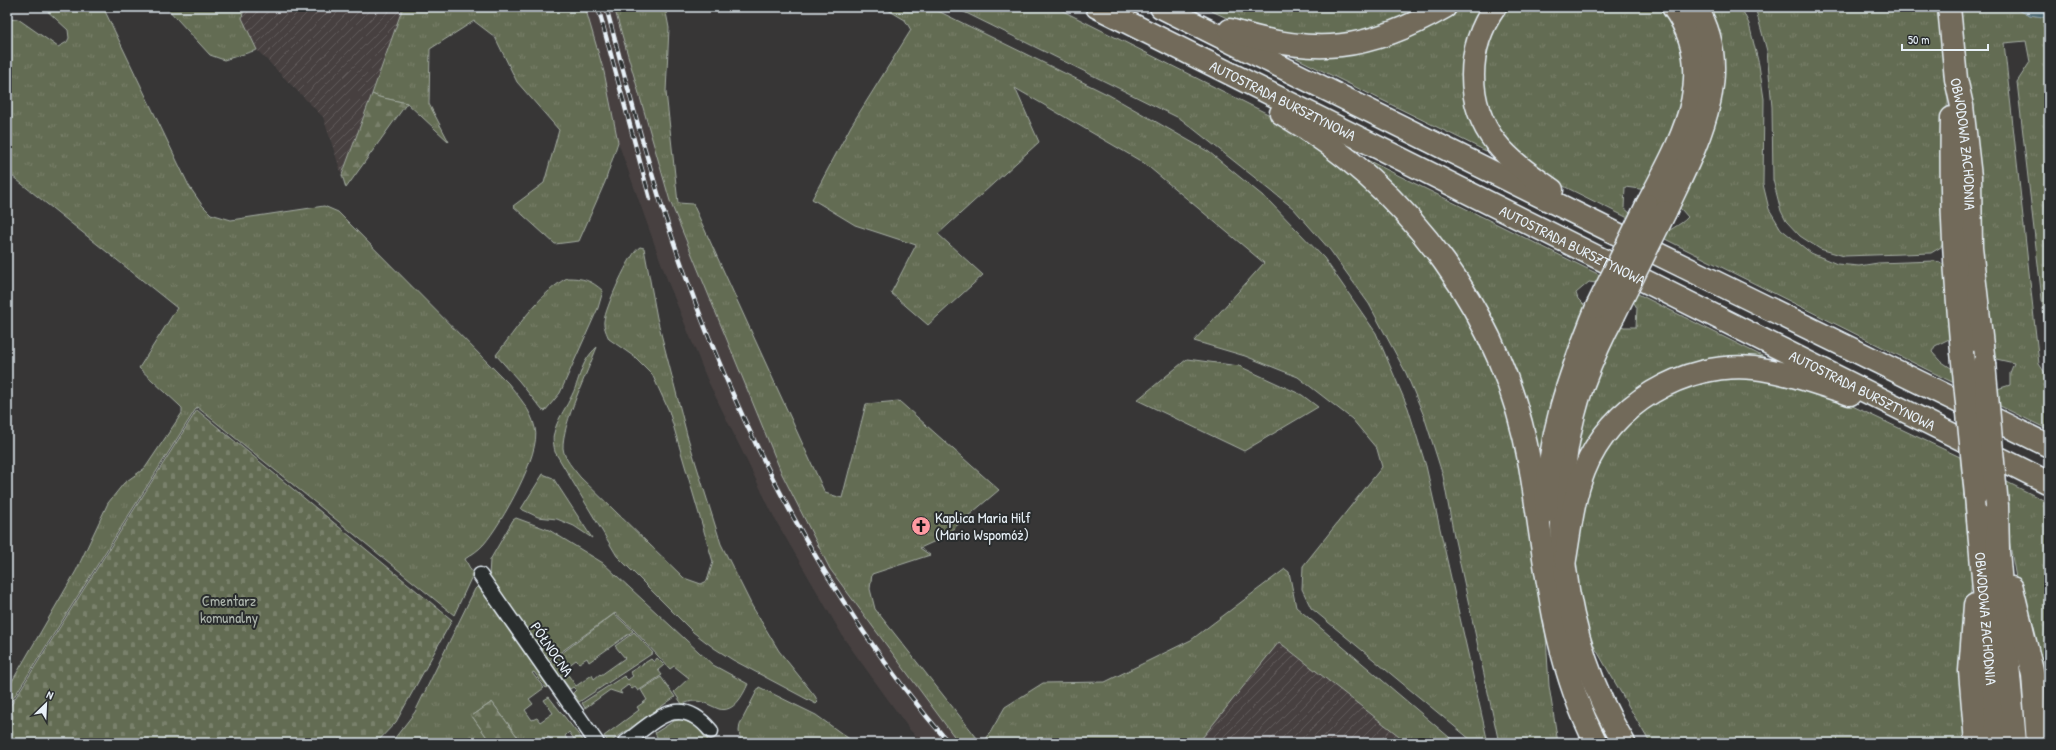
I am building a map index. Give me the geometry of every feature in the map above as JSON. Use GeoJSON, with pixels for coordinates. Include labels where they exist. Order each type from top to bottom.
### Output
{"type":"FeatureCollection","features":[{"type":"Feature","properties":{"kind":"main road","name":"AUTOSTRADA BURSZTYNOWA"},"geometry":{"type":"LineString","coordinates":[[1097,7],[1922,418],[2049,483]]}},
{"type":"Feature","properties":{"kind":"main road"},"geometry":{"type":"LineString","coordinates":[[1162,8],[1256,39],[1305,46],[1328,46],[1350,44],[1380,38],[1408,27],[1445,7]]}},
{"type":"Feature","properties":{"kind":"main road"},"geometry":{"type":"LineString","coordinates":[[1495,7],[1483,26],[1474,58],[1474,92],[1482,120],[1497,144],[1516,164],[1605,228]]}},
{"type":"Feature","properties":{"kind":"main road"},"geometry":{"type":"LineString","coordinates":[[1656,209],[1689,118],[1694,93],[1696,68],[1691,39],[1673,7]]}},
{"type":"Feature","properties":{"kind":"main road"},"geometry":{"type":"LineString","coordinates":[[1596,743],[1573,692],[1563,661],[1554,618],[1555,559],[1562,519],[1563,488],[1572,428],[1605,311],[1656,209],[1697,140],[1706,116],[1711,93],[1713,71],[1710,46],[1704,25],[1696,7]]}},
{"type":"Feature","properties":{"kind":"main road","name":"AUTOSTRADA BURSZTYNOWA"},"geometry":{"type":"LineString","coordinates":[[1162,8],[2049,446]]}},
{"type":"Feature","properties":{"kind":"main road"},"geometry":{"type":"LineString","coordinates":[[1950,9],[1956,79]]}},
{"type":"Feature","properties":{"kind":"main road"},"geometry":{"type":"LineString","coordinates":[[1215,66],[1268,106],[1301,125],[1352,162],[1377,184],[1418,226],[1457,279],[1492,343],[1516,407],[1529,464],[1584,657],[1600,697],[1624,743]]}},
{"type":"Feature","properties":{"kind":"main road","name":"OBWODOWA ZACHODNIA"},"geometry":{"type":"LineString","coordinates":[[1956,79],[1952,117],[1951,181],[1953,256],[1976,495],[1997,743]]}},
{"type":"Feature","properties":{"kind":"main road","name":"OBWODOWA ZACHODNIA"},"geometry":{"type":"LineString","coordinates":[[1956,79],[1962,106],[1969,170],[1971,248],[1984,363],[1997,510],[1998,551],[2015,743]]}},
{"type":"Feature","properties":{"kind":"main road"},"geometry":{"type":"LineString","coordinates":[[1555,559],[1572,515],[1579,485],[1590,458],[1599,443],[1621,416],[1645,397],[1680,379],[1717,369],[1752,368],[1768,370],[1793,376],[1922,418]]}},
{"type":"Feature","properties":{"kind":"main road"},"geometry":{"type":"LineString","coordinates":[[1997,510],[2016,605],[2033,675],[2038,743]]}},
{"type":"Feature","properties":{"kind":"main road"},"geometry":{"type":"LineString","coordinates":[[1976,743],[1970,672],[1979,541]]}},
{"type":"Feature","properties":{"kind":"street","name":"PÓŁNOCNA"},"geometry":{"type":"LineString","coordinates":[[480,575],[597,743]]}},
{"type":"Feature","properties":{"kind":"street"},"geometry":{"type":"LineString","coordinates":[[625,743],[668,713],[677,711],[696,715],[711,731]]}},
{"type":"Feature","properties":{"kind":"shaded area"},"geometry":{"type":"Polygon","coordinates":[[[244,7],[403,7],[342,175],[323,117],[257,50],[242,18],[244,7]]]}},
{"type":"Feature","properties":{"kind":"shaded area"},"geometry":{"type":"Polygon","coordinates":[[[585,7],[614,7],[670,201],[782,474],[830,569],[959,743],[922,743],[910,730],[845,640],[776,521],[707,379],[668,282],[618,142],[604,72],[585,7]]]}},
{"type":"Feature","properties":{"kind":"shaded area"},"geometry":{"type":"Polygon","coordinates":[[[1279,642],[1408,743],[1198,743],[1279,642]]]}},
{"type":"Feature","properties":{"kind":"green space"},"geometry":{"type":"Polygon","coordinates":[[[43,7],[103,7],[189,186],[202,205],[211,214],[231,220],[324,206],[338,212],[508,383],[524,404],[531,415],[535,428],[536,439],[532,454],[518,488],[500,521],[482,546],[465,559],[473,574],[454,615],[197,407],[7,708],[7,690],[76,571],[108,503],[124,483],[145,468],[182,413],[182,408],[139,368],[177,308],[7,172],[7,20],[18,19],[58,47],[67,42],[69,38],[68,30],[43,7]]]}},
{"type":"Feature","properties":{"kind":"green space"},"geometry":{"type":"Polygon","coordinates":[[[166,7],[244,7],[242,18],[257,50],[224,60],[210,55],[166,7]]]}},
{"type":"Feature","properties":{"kind":"green space"},"geometry":{"type":"Polygon","coordinates":[[[403,7],[585,7],[604,72],[618,142],[605,182],[579,241],[555,244],[513,206],[544,183],[559,130],[517,82],[495,37],[474,21],[430,49],[429,104],[449,142],[407,103],[378,97],[372,94],[403,7]]]}},
{"type":"Feature","properties":{"kind":"green space"},"geometry":{"type":"Polygon","coordinates":[[[614,7],[665,7],[669,28],[666,92],[678,203],[693,204],[825,493],[842,498],[866,404],[899,401],[999,490],[942,538],[920,548],[930,555],[872,574],[870,589],[875,609],[981,743],[959,743],[830,569],[782,474],[670,201],[614,7]]]}},
{"type":"Feature","properties":{"kind":"green space"},"geometry":{"type":"Polygon","coordinates":[[[883,7],[930,7],[1109,95],[1209,152],[1268,200],[1324,258],[1376,333],[1408,408],[1426,466],[1488,743],[1476,743],[1471,740],[1311,608],[1302,589],[1303,566],[1382,467],[1377,449],[1352,419],[1298,377],[1245,356],[1194,341],[1264,263],[1144,163],[1015,88],[1039,142],[938,234],[983,275],[928,325],[891,293],[916,245],[855,225],[812,199],[851,126],[911,30],[905,20],[883,7]]]}},
{"type":"Feature","properties":{"kind":"green space"},"geometry":{"type":"Polygon","coordinates":[[[954,7],[1055,7],[1274,117],[1299,132],[1393,209],[1470,316],[1512,415],[1546,636],[1549,686],[1558,743],[1499,743],[1454,536],[1443,476],[1424,416],[1406,373],[1369,304],[1330,250],[1293,208],[1181,119],[954,7]]]}},
{"type":"Feature","properties":{"kind":"green space"},"geometry":{"type":"Polygon","coordinates":[[[1203,7],[1433,7],[1400,24],[1315,40],[1240,24],[1203,7]]]}},
{"type":"Feature","properties":{"kind":"green space"},"geometry":{"type":"Polygon","coordinates":[[[1458,7],[1485,7],[1472,30],[1492,154],[1286,53],[1431,23],[1458,7]]]}},
{"type":"Feature","properties":{"kind":"green space"},"geometry":{"type":"Polygon","coordinates":[[[1503,7],[1665,7],[1684,39],[1688,90],[1647,190],[1625,187],[1624,208],[1630,213],[1628,218],[1547,178],[1507,145],[1480,91],[1490,27],[1503,7]]]}},
{"type":"Feature","properties":{"kind":"green space"},"geometry":{"type":"Polygon","coordinates":[[[1702,7],[1741,7],[1749,24],[1759,65],[1764,99],[1763,184],[1769,209],[1781,229],[1811,253],[1837,264],[1859,266],[1878,263],[1934,261],[1940,262],[1945,266],[1951,338],[1935,346],[1932,352],[1939,360],[1954,370],[1954,383],[1663,238],[1668,232],[1688,217],[1681,209],[1675,206],[1702,7]]]}},
{"type":"Feature","properties":{"kind":"green space"},"geometry":{"type":"Polygon","coordinates":[[[1755,7],[1942,7],[1948,65],[1948,106],[1944,151],[1944,240],[1941,247],[1931,253],[1844,256],[1820,249],[1800,236],[1786,221],[1781,211],[1773,180],[1772,107],[1767,51],[1755,7]]]}},
{"type":"Feature","properties":{"kind":"green space"},"geometry":{"type":"Polygon","coordinates":[[[1960,7],[2010,7],[2030,15],[2049,18],[2049,354],[2046,346],[2017,82],[2030,62],[2026,41],[2004,43],[2039,364],[2049,379],[2049,430],[1996,404],[1994,390],[2010,385],[2010,373],[2014,363],[1992,358],[1960,7]]]}},
{"type":"Feature","properties":{"kind":"green space"},"geometry":{"type":"Polygon","coordinates":[[[372,94],[407,103],[346,188],[342,175],[372,94]]]}},
{"type":"Feature","properties":{"kind":"green space"},"geometry":{"type":"Polygon","coordinates":[[[1343,148],[1600,275],[1597,283],[1589,282],[1576,293],[1578,299],[1588,309],[1540,486],[1493,335],[1343,148]]]}},
{"type":"Feature","properties":{"kind":"green space"},"geometry":{"type":"Polygon","coordinates":[[[640,247],[644,248],[657,318],[687,435],[721,544],[752,606],[779,651],[815,696],[818,702],[816,704],[733,660],[693,632],[617,556],[555,452],[553,437],[555,428],[574,392],[583,365],[597,347],[576,398],[567,425],[563,448],[565,456],[580,477],[684,578],[701,584],[707,581],[713,562],[669,411],[652,374],[636,358],[609,339],[605,330],[605,315],[624,269],[640,247]]]}},
{"type":"Feature","properties":{"kind":"green space"},"geometry":{"type":"Polygon","coordinates":[[[567,278],[586,280],[595,284],[603,291],[598,308],[560,393],[545,411],[542,410],[496,355],[538,302],[567,278]]]}},
{"type":"Feature","properties":{"kind":"green space"},"geometry":{"type":"Polygon","coordinates":[[[1636,293],[1772,361],[1683,371],[1579,464],[1571,464],[1578,429],[1615,324],[1624,327],[1636,327],[1637,308],[1633,301],[1636,293]]]}},
{"type":"Feature","properties":{"kind":"green space"},"geometry":{"type":"Polygon","coordinates":[[[1187,359],[1239,366],[1302,395],[1318,407],[1244,451],[1137,400],[1187,359]]]}},
{"type":"Feature","properties":{"kind":"green space"},"geometry":{"type":"Polygon","coordinates":[[[1744,375],[1825,393],[1960,457],[1972,579],[1964,658],[1967,743],[1650,743],[1590,639],[1582,619],[1574,551],[1579,505],[1614,433],[1679,386],[1744,375]]]}},
{"type":"Feature","properties":{"kind":"green space","name":"Cmentarz komunalny"},"geometry":{"type":"Polygon","coordinates":[[[197,410],[452,620],[396,722],[376,743],[7,743],[7,711],[197,410]]]}},
{"type":"Feature","properties":{"kind":"green space"},"geometry":{"type":"Polygon","coordinates":[[[543,474],[553,478],[592,538],[574,526],[557,519],[538,517],[521,509],[543,474]]]}},
{"type":"Feature","properties":{"kind":"green space"},"geometry":{"type":"Polygon","coordinates":[[[2005,481],[2049,503],[2049,743],[2046,743],[2008,534],[2005,481]]]}},
{"type":"Feature","properties":{"kind":"green space"},"geometry":{"type":"Polygon","coordinates":[[[516,518],[549,530],[603,563],[713,665],[748,684],[737,702],[733,706],[724,710],[698,701],[682,704],[674,692],[689,678],[674,666],[670,669],[634,630],[615,613],[547,662],[489,576],[490,560],[513,520],[516,518]]]}},
{"type":"Feature","properties":{"kind":"green space"},"geometry":{"type":"Polygon","coordinates":[[[1285,569],[1289,572],[1296,607],[1456,743],[1408,743],[1279,642],[1198,743],[984,743],[1005,707],[1043,683],[1105,682],[1191,640],[1285,569]]]}},
{"type":"Feature","properties":{"kind":"green space"},"geometry":{"type":"Polygon","coordinates":[[[478,586],[550,685],[546,688],[534,672],[532,673],[544,688],[529,699],[533,704],[525,710],[532,720],[537,718],[540,722],[553,713],[544,700],[549,697],[585,743],[577,743],[569,732],[565,736],[567,739],[560,743],[553,743],[549,737],[543,741],[545,743],[522,743],[492,702],[472,716],[491,743],[475,743],[470,736],[468,738],[471,743],[391,743],[415,712],[475,589],[478,586]]]}},
{"type":"Feature","properties":{"kind":"green space"},"geometry":{"type":"Polygon","coordinates":[[[614,614],[633,631],[589,662],[587,658],[579,663],[576,660],[564,669],[576,686],[592,675],[594,679],[600,674],[601,675],[625,658],[615,646],[634,632],[653,653],[579,702],[573,693],[576,690],[573,687],[570,689],[550,662],[614,614]]]}},
{"type":"Feature","properties":{"kind":"green space"},"geometry":{"type":"Polygon","coordinates":[[[657,658],[664,665],[658,670],[662,675],[638,691],[635,687],[632,689],[628,685],[620,691],[622,694],[610,690],[585,708],[582,703],[624,676],[628,680],[633,676],[630,672],[651,659],[654,662],[657,658]]]}},
{"type":"Feature","properties":{"kind":"green space"},"geometry":{"type":"Polygon","coordinates":[[[661,677],[675,697],[609,743],[604,736],[639,710],[637,707],[647,700],[641,690],[661,677]]]}},
{"type":"Feature","properties":{"kind":"green space"},"geometry":{"type":"Polygon","coordinates":[[[759,687],[816,715],[855,743],[741,743],[739,731],[740,724],[759,687]]]}},
{"type":"Feature","properties":{"kind":"green space"},"geometry":{"type":"Polygon","coordinates":[[[492,702],[522,743],[491,743],[472,716],[492,702]]]}},
{"type":"Feature","properties":{"kind":"green space"},"geometry":{"type":"Polygon","coordinates":[[[682,719],[697,727],[710,743],[660,743],[655,733],[674,721],[682,719]]]}},
{"type":"Feature","properties":{"kind":"water"},"geometry":{"type":"Polygon","coordinates":[[[2010,7],[2049,7],[2049,18],[2030,15],[2010,7]]]}},
{"type":"Feature","properties":{"kind":"railway"},"geometry":{"type":"LineString","coordinates":[[598,7],[650,199]]}},
{"type":"Feature","properties":{"kind":"railway"},"geometry":{"type":"LineString","coordinates":[[606,7],[643,144],[668,225],[720,364],[750,432],[783,498],[819,562],[859,625],[902,685],[949,743]]}},
{"type":"Feature","properties":{"kind":"place","name":"Kaplica Maria Hilf (Mario Wspomóż)"},"geometry":{"type":"Point","coordinates":[921,526]}}]}
